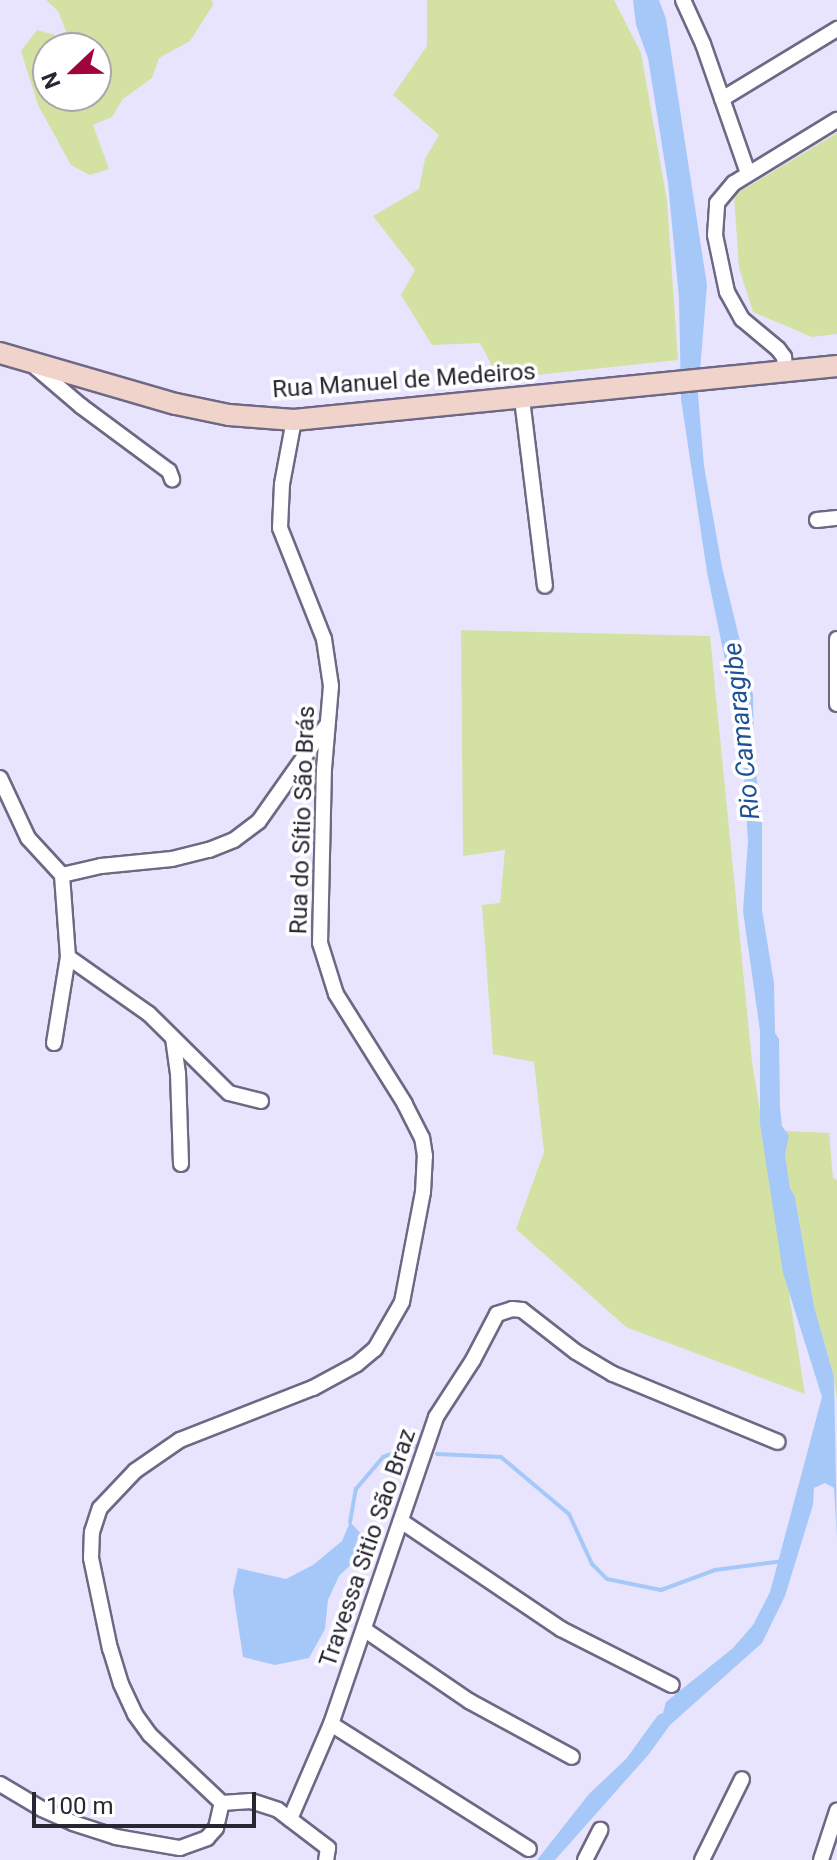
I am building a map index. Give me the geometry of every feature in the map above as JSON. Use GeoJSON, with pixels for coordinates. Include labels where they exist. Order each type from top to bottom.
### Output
{"type":"FeatureCollection","features":[{"type":"Feature","properties":{"kind":"main road","name":"Rua Manuel de Medeiros"},"geometry":{"type":"LineString","coordinates":[[0,353],[34,366],[196,408],[294,420],[837,366]]}},
{"type":"Feature","properties":{"kind":"street"},"geometry":{"type":"LineString","coordinates":[[683,0],[748,173]]}},
{"type":"Feature","properties":{"kind":"street"},"geometry":{"type":"LineString","coordinates":[[722,99],[837,29]]}},
{"type":"Feature","properties":{"kind":"street"},"geometry":{"type":"LineString","coordinates":[[785,370],[778,349],[742,319],[727,292],[715,235],[717,203],[734,183],[748,173],[837,120]]}},
{"type":"Feature","properties":{"kind":"street"},"geometry":{"type":"LineString","coordinates":[[34,366],[81,406],[169,471],[172,479]]}},
{"type":"Feature","properties":{"kind":"street"},"geometry":{"type":"LineString","coordinates":[[522,399],[545,586]]}},
{"type":"Feature","properties":{"kind":"street","name":"Rua do Sítio São Brás"},"geometry":{"type":"LineString","coordinates":[[222,1803],[171,1757],[135,1714],[110,1649],[96,1592],[92,1532],[100,1508],[119,1486],[157,1454],[180,1440],[313,1388],[357,1364],[387,1334],[402,1302],[423,1192],[425,1156],[414,1121],[355,1029],[326,971],[319,915],[326,726],[331,686],[324,639],[280,528],[282,484],[294,420]]}},
{"type":"Feature","properties":{"kind":"street"},"geometry":{"type":"LineString","coordinates":[[817,520],[837,518]]}},
{"type":"Feature","properties":{"kind":"street"},"geometry":{"type":"LineString","coordinates":[[837,639],[837,704]]}},
{"type":"Feature","properties":{"kind":"street"},"geometry":{"type":"LineString","coordinates":[[62,875],[101,866],[172,859],[234,840],[266,812],[326,726]]}},
{"type":"Feature","properties":{"kind":"street"},"geometry":{"type":"LineString","coordinates":[[0,778],[28,838],[62,875],[68,957],[54,1043]]}},
{"type":"Feature","properties":{"kind":"street"},"geometry":{"type":"LineString","coordinates":[[68,957],[149,1014],[229,1093],[261,1101]]}},
{"type":"Feature","properties":{"kind":"street"},"geometry":{"type":"LineString","coordinates":[[173,1038],[178,1073],[181,1164]]}},
{"type":"Feature","properties":{"kind":"street","name":"Travessa Sitio São Braz"},"geometry":{"type":"LineString","coordinates":[[290,1819],[331,1724],[436,1417],[473,1360],[497,1314],[512,1309],[537,1320],[576,1352],[613,1374],[778,1442]]}},
{"type":"Feature","properties":{"kind":"street"},"geometry":{"type":"LineString","coordinates":[[401,1521],[561,1629],[672,1685]]}},
{"type":"Feature","properties":{"kind":"street"},"geometry":{"type":"LineString","coordinates":[[365,1630],[469,1701],[572,1757]]}},
{"type":"Feature","properties":{"kind":"street"},"geometry":{"type":"LineString","coordinates":[[331,1724],[529,1849]]}},
{"type":"Feature","properties":{"kind":"street"},"geometry":{"type":"LineString","coordinates":[[702,1860],[742,1779]]}},
{"type":"Feature","properties":{"kind":"street"},"geometry":{"type":"LineString","coordinates":[[0,1784],[73,1823],[116,1837],[180,1848],[207,1838],[216,1828],[222,1803],[265,1804],[290,1819],[327,1854]]}},
{"type":"Feature","properties":{"kind":"street"},"geometry":{"type":"LineString","coordinates":[[821,1860],[837,1811]]}},
{"type":"Feature","properties":{"kind":"street"},"geometry":{"type":"LineString","coordinates":[[585,1860],[600,1830]]}},
{"type":"Feature","properties":{"kind":"green space"},"geometry":{"type":"Polygon","coordinates":[[[46,0],[212,0],[213,5],[190,41],[159,58],[152,78],[123,99],[112,117],[93,125],[109,169],[90,175],[71,165],[42,112],[112,112],[112,32],[66,32],[58,11],[46,0]]]}},
{"type":"Feature","properties":{"kind":"green space"},"geometry":{"type":"Polygon","coordinates":[[[427,0],[614,0],[641,53],[667,201],[678,360],[499,379],[480,343],[432,345],[401,295],[415,270],[373,216],[419,189],[425,159],[439,135],[393,95],[427,46],[427,0]]]}},
{"type":"Feature","properties":{"kind":"green space"},"geometry":{"type":"Polygon","coordinates":[[[32,37],[32,86],[21,51],[32,37]]]}},
{"type":"Feature","properties":{"kind":"green space"},"geometry":{"type":"Polygon","coordinates":[[[837,133],[837,334],[812,337],[753,312],[739,268],[734,195],[837,133]]]}},
{"type":"Feature","properties":{"kind":"green space"},"geometry":{"type":"Polygon","coordinates":[[[461,630],[710,636],[752,1061],[805,1394],[626,1327],[516,1229],[544,1152],[534,1062],[493,1054],[482,905],[500,903],[505,850],[463,856],[461,630]]]}},
{"type":"Feature","properties":{"kind":"green space"},"geometry":{"type":"Polygon","coordinates":[[[786,1131],[829,1133],[833,1178],[837,1180],[837,1401],[834,1377],[814,1306],[795,1197],[790,1188],[785,1154],[786,1131]]]}},
{"type":"Feature","properties":{"kind":"water","name":"Rio Camaragibe"},"geometry":{"type":"Polygon","coordinates":[[[633,0],[659,0],[666,19],[707,285],[698,395],[704,466],[722,567],[753,695],[754,756],[762,824],[762,910],[774,983],[780,1108],[782,1126],[789,1136],[785,1154],[790,1188],[795,1197],[814,1306],[834,1377],[837,1539],[834,1488],[825,1483],[814,1488],[813,1505],[785,1596],[762,1643],[670,1725],[649,1754],[555,1860],[537,1860],[589,1794],[626,1759],[658,1715],[663,1713],[666,1702],[733,1648],[753,1625],[770,1592],[822,1397],[783,1273],[760,1124],[760,1031],[743,911],[748,841],[742,743],[707,572],[681,399],[679,298],[668,183],[648,58],[636,25],[633,0]]]}},
{"type":"Feature","properties":{"kind":"water"},"geometry":{"type":"Polygon","coordinates":[[[350,1522],[372,1545],[339,1576],[328,1600],[325,1629],[309,1658],[275,1665],[243,1657],[233,1591],[238,1568],[286,1579],[313,1565],[342,1541],[350,1522]]]}},
{"type":"Feature","properties":{"kind":"waterway"},"geometry":{"type":"LineString","coordinates":[[350,1522],[356,1489],[383,1457],[417,1445]]}},
{"type":"Feature","properties":{"kind":"waterway"},"geometry":{"type":"LineString","coordinates":[[437,1454],[501,1457],[569,1514],[592,1564],[607,1579],[661,1590],[715,1570],[783,1561]]}}]}
